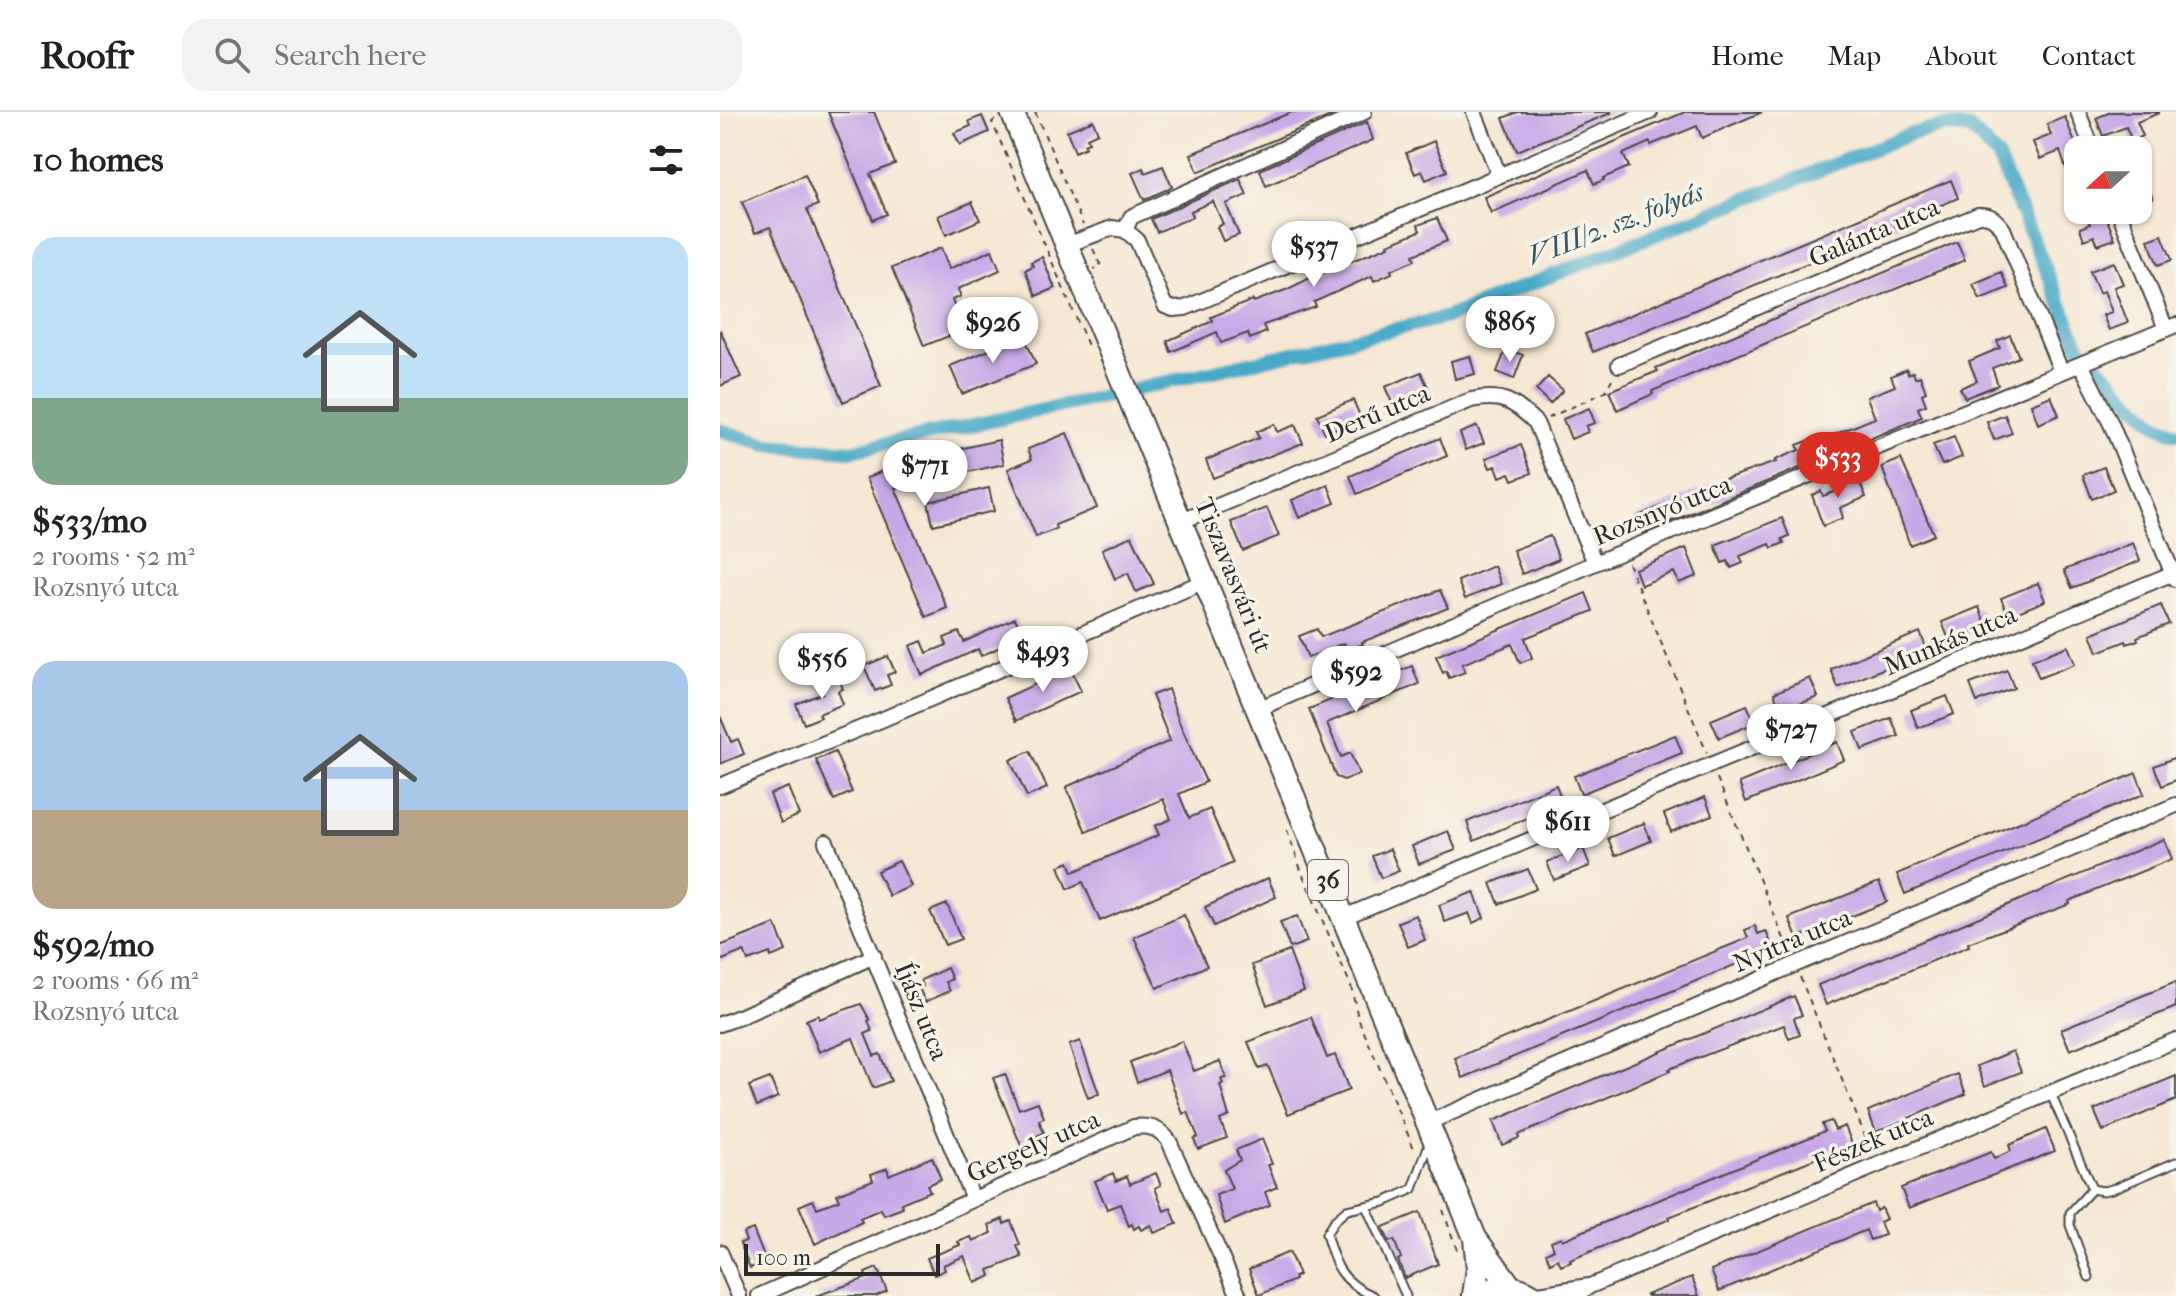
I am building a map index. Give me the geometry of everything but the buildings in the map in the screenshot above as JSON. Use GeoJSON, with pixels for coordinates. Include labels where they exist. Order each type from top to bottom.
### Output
{"type":"FeatureCollection","features":[{"type":"Feature","properties":{"kind":"main road","name":"Tiszavasvári út"},"geometry":{"type":"LineString","coordinates":[[1002,117],[1067,245],[1475,1238]]}},
{"type":"Feature","properties":{"kind":"main road","name":"36"},"geometry":{"type":"LineString","coordinates":[[1475,1238],[1510,1286]]}},
{"type":"Feature","properties":{"kind":"main road","name":"36"},"geometry":{"type":"LineString","coordinates":[[1474,1296],[1478,1269],[1475,1238]]}},
{"type":"Feature","properties":{"kind":"main road","name":"36"},"geometry":{"type":"LineString","coordinates":[[1474,1296],[1499,1286],[1510,1286]]}},
{"type":"Feature","properties":{"kind":"main road"},"geometry":{"type":"LineString","coordinates":[[1510,1286],[1532,1295]]}},
{"type":"Feature","properties":{"kind":"street"},"geometry":{"type":"LineString","coordinates":[[1125,230],[1131,217],[1364,112]]}},
{"type":"Feature","properties":{"kind":"street"},"geometry":{"type":"LineString","coordinates":[[1474,112],[1499,175]]}},
{"type":"Feature","properties":{"kind":"street"},"geometry":{"type":"LineString","coordinates":[[1067,245],[1112,228],[1125,230],[1137,240],[1165,306],[1185,308],[1650,112]]}},
{"type":"Feature","properties":{"kind":"street"},"geometry":{"type":"LineString","coordinates":[[2078,112],[2087,136]]}},
{"type":"Feature","properties":{"kind":"street","name":"Galánta utca"},"geometry":{"type":"LineString","coordinates":[[1619,365],[1978,215],[1987,214],[2003,229],[2061,371]]}},
{"type":"Feature","properties":{"kind":"street"},"geometry":{"type":"LineString","coordinates":[[2124,224],[2171,327]]}},
{"type":"Feature","properties":{"kind":"street","name":"Rozsnyó utca"},"geometry":{"type":"LineString","coordinates":[[1258,709],[1595,563],[2171,327]]}},
{"type":"Feature","properties":{"kind":"street"},"geometry":{"type":"LineString","coordinates":[[2088,360],[2111,424],[2175,576]]}},
{"type":"Feature","properties":{"kind":"street","name":"Derű utca"},"geometry":{"type":"LineString","coordinates":[[1182,521],[1471,400],[1489,396],[1506,400],[1536,423]]}},
{"type":"Feature","properties":{"kind":"street"},"geometry":{"type":"LineString","coordinates":[[1536,423],[1595,563]]}},
{"type":"Feature","properties":{"kind":"street","name":"Munkás utca"},"geometry":{"type":"LineString","coordinates":[[1344,917],[2175,576]]}},
{"type":"Feature","properties":{"kind":"street"},"geometry":{"type":"LineString","coordinates":[[720,786],[1205,581]]}},
{"type":"Feature","properties":{"kind":"street","name":"Nyitra utca"},"geometry":{"type":"LineString","coordinates":[[1430,1129],[1794,965],[2176,805]]}},
{"type":"Feature","properties":{"kind":"street","name":"Íjász utca"},"geometry":{"type":"LineString","coordinates":[[826,842],[973,1199]]}},
{"type":"Feature","properties":{"kind":"street"},"geometry":{"type":"LineString","coordinates":[[720,1024],[874,956]]}},
{"type":"Feature","properties":{"kind":"street","name":"Fészek utca"},"geometry":{"type":"LineString","coordinates":[[1576,1296],[1590,1286],[2176,1040]]}},
{"type":"Feature","properties":{"kind":"street","name":"Gergely utca"},"geometry":{"type":"LineString","coordinates":[[759,1296],[1134,1127],[1162,1131],[1169,1141],[1239,1296]]}},
{"type":"Feature","properties":{"kind":"street"},"geometry":{"type":"LineString","coordinates":[[720,1252],[739,1296]]}},
{"type":"Feature","properties":{"kind":"street","name":"Fészek utca"},"geometry":{"type":"LineString","coordinates":[[1532,1295],[1590,1286]]}},
{"type":"Feature","properties":{"kind":"lane"},"geometry":{"type":"LineString","coordinates":[[2050,1092],[2092,1189]]}},
{"type":"Feature","properties":{"kind":"lane"},"geometry":{"type":"LineString","coordinates":[[1374,1296],[1358,1290],[1345,1279],[1335,1263],[1326,1234],[1335,1220],[1347,1210],[1384,1202],[1413,1189],[1430,1129]]}},
{"type":"Feature","properties":{"kind":"lane"},"geometry":{"type":"LineString","coordinates":[[2092,1189],[2112,1189],[2176,1162]]}},
{"type":"Feature","properties":{"kind":"lane"},"geometry":{"type":"LineString","coordinates":[[2089,1277],[2070,1225],[2070,1213],[2092,1189]]}},
{"type":"Feature","properties":{"kind":"lane"},"geometry":{"type":"LineString","coordinates":[[1366,1206],[1406,1296]]}},
{"type":"Feature","properties":{"kind":"path"},"geometry":{"type":"LineString","coordinates":[[1002,117],[1091,354]]}},
{"type":"Feature","properties":{"kind":"path"},"geometry":{"type":"LineString","coordinates":[[1536,423],[1605,392],[1619,365]]}},
{"type":"Feature","properties":{"kind":"path"},"geometry":{"type":"LineString","coordinates":[[1624,552],[1877,1165]]}},
{"type":"Feature","properties":{"kind":"waterway","name":"VIII/2. sz. folyás"},"geometry":{"type":"LineString","coordinates":[[720,430],[767,445],[851,451],[1099,398],[1447,317],[1911,134],[1945,126],[1971,129],[1997,156],[2079,346],[2157,425],[2176,433]]}}]}
